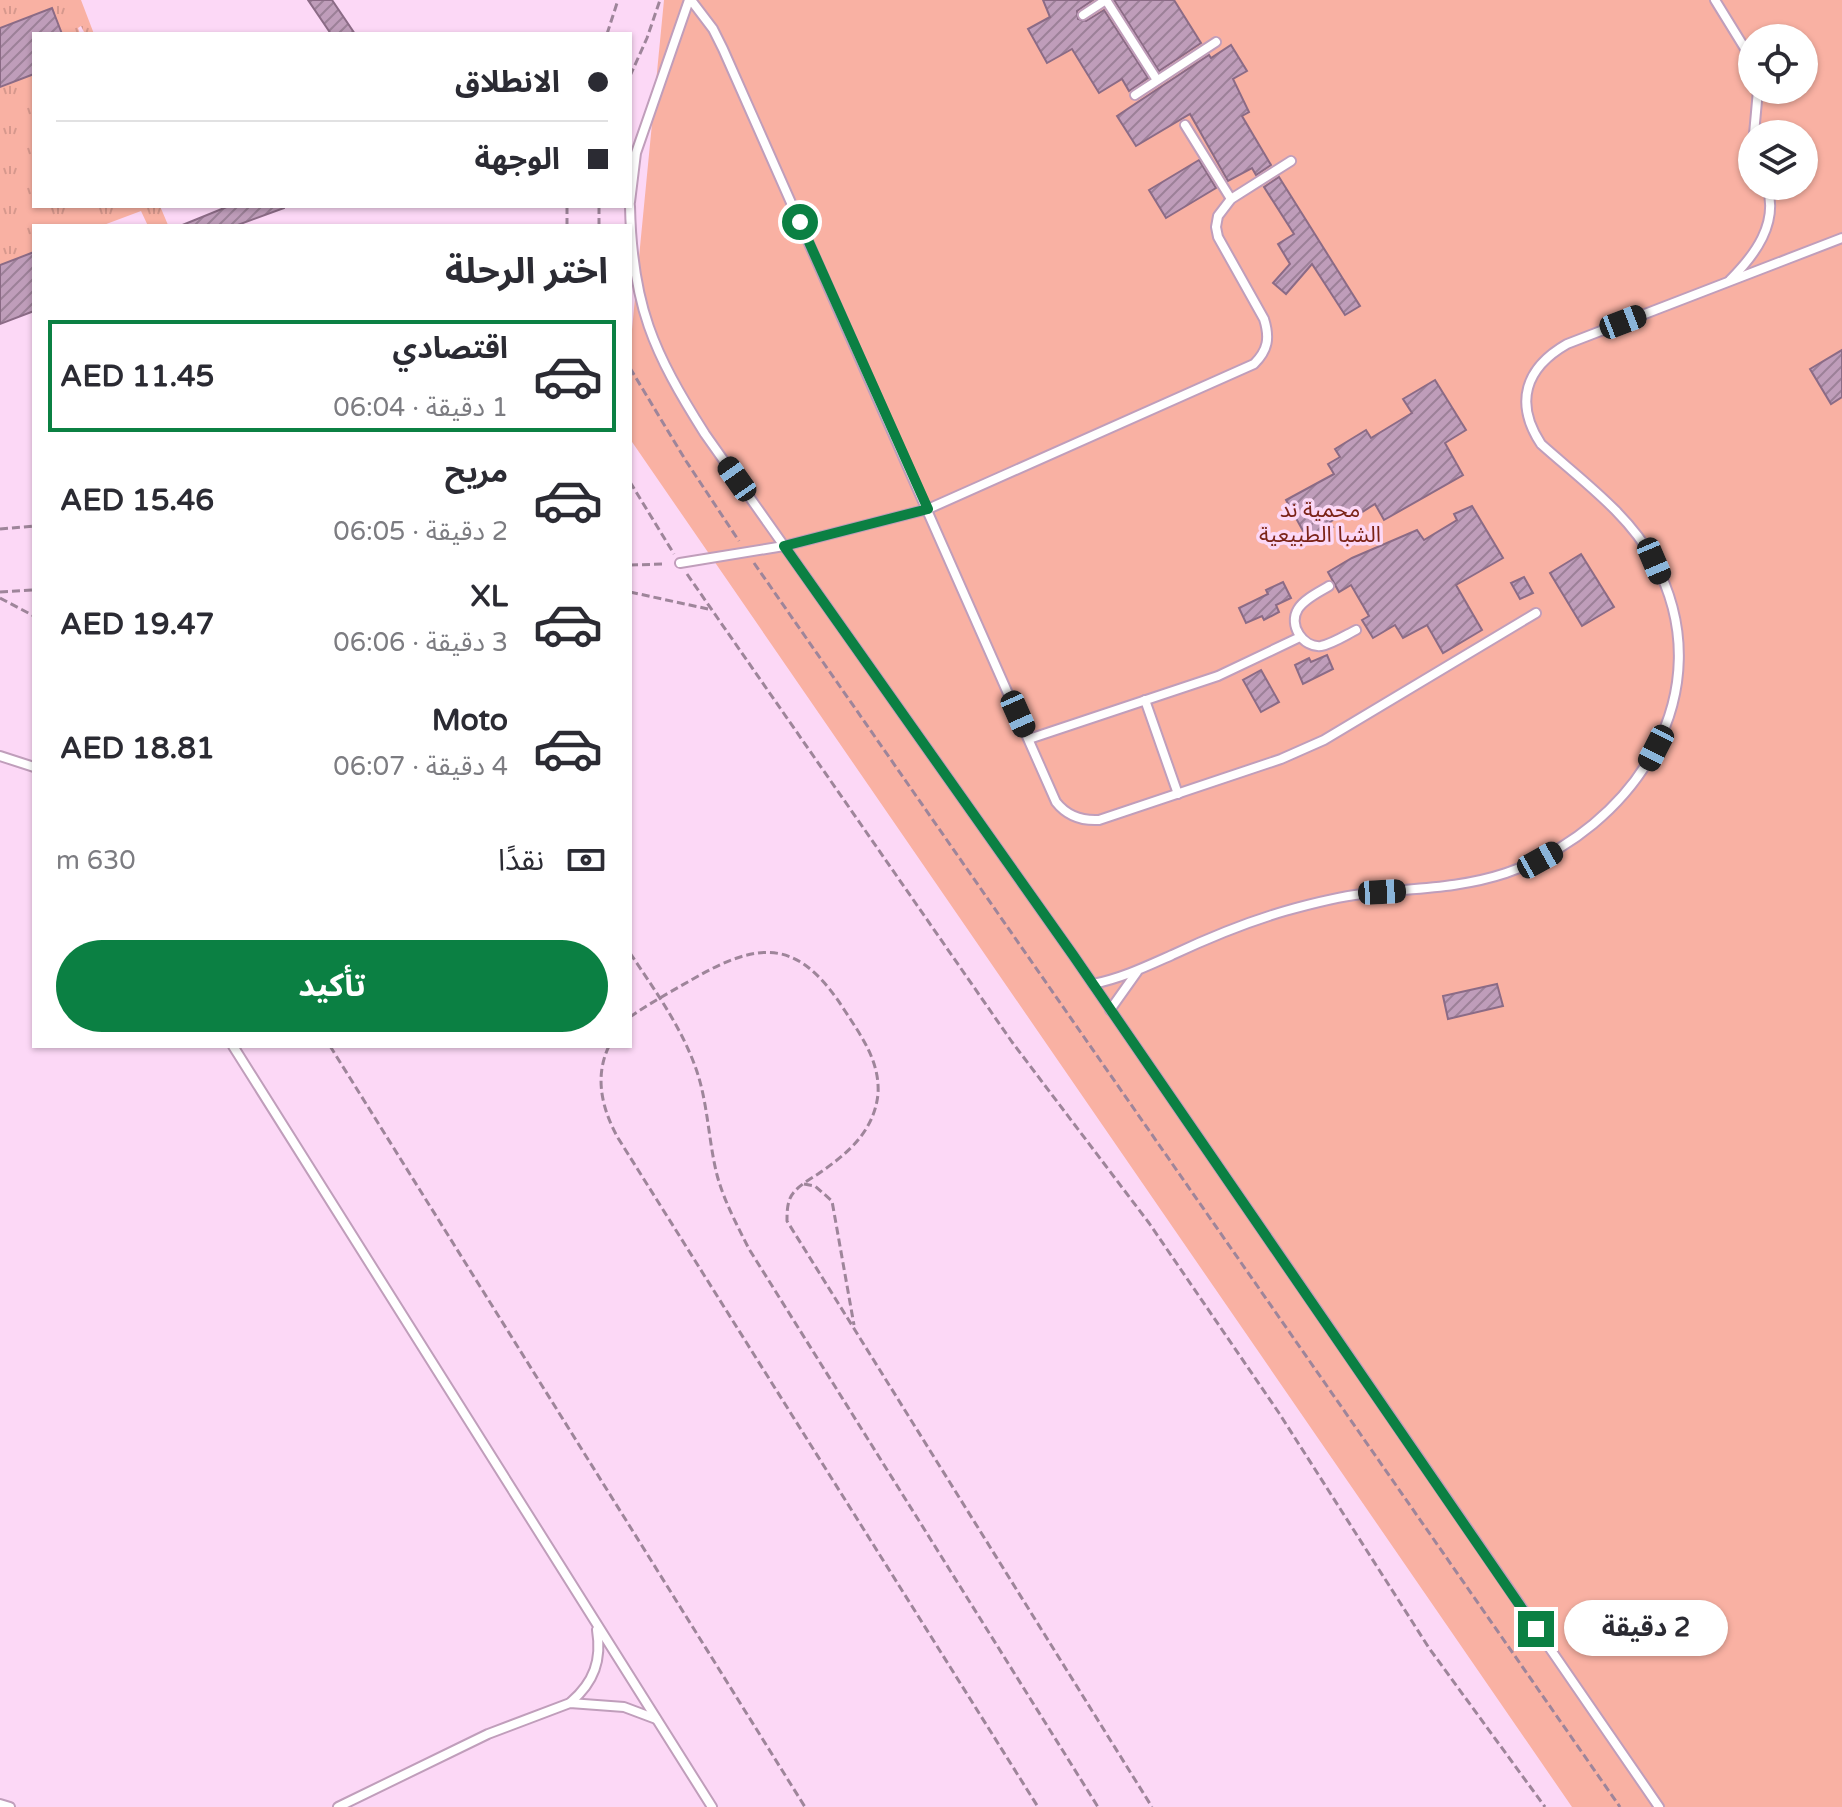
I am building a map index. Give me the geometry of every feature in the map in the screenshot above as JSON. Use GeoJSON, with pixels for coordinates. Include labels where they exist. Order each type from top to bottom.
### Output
{"type":"FeatureCollection","features":[{"type":"Feature","properties":{"kind":"lane"},"geometry":{"type":"LineString","coordinates":[[632,187],[636,153],[690,0]]}},
{"type":"Feature","properties":{"kind":"lane"},"geometry":{"type":"LineString","coordinates":[[690,0],[713,29],[723,49],[1062,810],[1079,819],[1099,820],[1281,759],[1324,740],[1536,613]]}},
{"type":"Feature","properties":{"kind":"lane"},"geometry":{"type":"LineString","coordinates":[[1083,15],[1106,0],[1157,80]]}},
{"type":"Feature","properties":{"kind":"lane"},"geometry":{"type":"LineString","coordinates":[[1715,0],[1738,37]]}},
{"type":"Feature","properties":{"kind":"lane"},"geometry":{"type":"LineString","coordinates":[[1135,95],[1216,42]]}},
{"type":"Feature","properties":{"kind":"lane"},"geometry":{"type":"LineString","coordinates":[[1185,125],[1231,199]]}},
{"type":"Feature","properties":{"kind":"lane"},"geometry":{"type":"LineString","coordinates":[[680,563],[784,546],[928,509],[1254,364],[1263,355],[1268,343],[1268,331],[1218,237],[1218,216],[1231,199],[1291,161]]}},
{"type":"Feature","properties":{"kind":"lane"},"geometry":{"type":"LineString","coordinates":[[1725,284],[1765,236],[1770,215],[1768,200]]}},
{"type":"Feature","properties":{"kind":"lane"},"geometry":{"type":"LineString","coordinates":[[1093,984],[1137,972],[1208,939],[1283,911],[1362,894],[1461,885],[1506,873],[1540,860],[1572,842],[1600,819],[1626,793],[1648,764],[1664,732],[1674,698],[1678,663],[1676,628],[1668,594],[1654,561],[1635,532],[1541,444],[1531,430],[1526,413],[1530,379],[1539,364],[1559,348],[1582,337],[1842,238]]}},
{"type":"Feature","properties":{"kind":"lane"},"geometry":{"type":"LineString","coordinates":[[632,260],[640,303],[656,349],[678,392],[705,434],[1093,984],[1659,1807]]}},
{"type":"Feature","properties":{"kind":"lane"},"geometry":{"type":"LineString","coordinates":[[1329,586],[1298,610],[1295,619],[1300,637],[1309,644],[1320,646],[1356,630]]}},
{"type":"Feature","properties":{"kind":"lane"},"geometry":{"type":"LineString","coordinates":[[1029,739],[1218,676],[1300,637]]}},
{"type":"Feature","properties":{"kind":"lane"},"geometry":{"type":"LineString","coordinates":[[1145,700],[1178,794]]}},
{"type":"Feature","properties":{"kind":"lane"},"geometry":{"type":"LineString","coordinates":[[0,756],[32,766]]}},
{"type":"Feature","properties":{"kind":"lane"},"geometry":{"type":"LineString","coordinates":[[1110,1010],[1137,972]]}},
{"type":"Feature","properties":{"kind":"lane"},"geometry":{"type":"LineString","coordinates":[[234,1048],[712,1807]]}},
{"type":"Feature","properties":{"kind":"lane"},"geometry":{"type":"LineString","coordinates":[[338,1807],[448,1752],[570,1703],[583,1692],[598,1661],[596,1626]]}},
{"type":"Feature","properties":{"kind":"lane"},"geometry":{"type":"LineString","coordinates":[[570,1703],[624,1707],[658,1720]]}},
{"type":"Feature","properties":{"kind":"lane"},"geometry":{"type":"LineString","coordinates":[[0,1804],[10,1807]]}},
{"type":"Feature","properties":{"kind":"path"},"geometry":{"type":"LineString","coordinates":[[608,32],[618,0]]}},
{"type":"Feature","properties":{"kind":"path"},"geometry":{"type":"LineString","coordinates":[[632,72],[660,0]]}},
{"type":"Feature","properties":{"kind":"path"},"geometry":{"type":"LineString","coordinates":[[632,371],[747,554],[1620,1807]]}},
{"type":"Feature","properties":{"kind":"path"},"geometry":{"type":"LineString","coordinates":[[632,486],[662,538],[711,610],[1012,1042],[1149,1223],[1279,1413],[1429,1648],[1545,1807]]}},
{"type":"Feature","properties":{"kind":"path"},"geometry":{"type":"LineString","coordinates":[[0,529],[32,526]]}},
{"type":"Feature","properties":{"kind":"path"},"geometry":{"type":"LineString","coordinates":[[632,565],[680,563]]}},
{"type":"Feature","properties":{"kind":"path"},"geometry":{"type":"LineString","coordinates":[[0,595],[32,590]]}},
{"type":"Feature","properties":{"kind":"path"},"geometry":{"type":"LineString","coordinates":[[632,592],[711,610]]}},
{"type":"Feature","properties":{"kind":"path"},"geometry":{"type":"LineString","coordinates":[[0,595],[32,615]]}},
{"type":"Feature","properties":{"kind":"path"},"geometry":{"type":"LineString","coordinates":[[632,1015],[722,962],[745,953],[769,952],[792,958],[813,970],[830,987],[869,1048],[877,1070],[878,1094],[873,1117],[862,1138],[793,1193],[787,1206],[787,1221],[1152,1807]]}},
{"type":"Feature","properties":{"kind":"path"},"geometry":{"type":"LineString","coordinates":[[632,956],[686,1043],[696,1067],[717,1176],[730,1213],[749,1249],[1098,1807]]}},
{"type":"Feature","properties":{"kind":"path"},"geometry":{"type":"LineString","coordinates":[[331,1048],[805,1807]]}},
{"type":"Feature","properties":{"kind":"path"},"geometry":{"type":"LineString","coordinates":[[608,1048],[601,1074],[601,1097],[607,1118],[618,1138],[1038,1807]]}},
{"type":"Feature","properties":{"kind":"path"},"geometry":{"type":"LineString","coordinates":[[804,1184],[815,1186],[832,1201],[854,1329]]}},
{"type":"Feature","properties":{"kind":"green space"},"geometry":{"type":"Polygon","coordinates":[[[0,0],[81,0],[93,32],[84,32],[81,26],[79,32],[61,32],[52,8],[0,28],[0,0]]]}},
{"type":"Feature","properties":{"kind":"green space","name":"محمية ند الشبا الطبيعية"},"geometry":{"type":"Polygon","coordinates":[[[664,0],[1842,0],[1842,1807],[1572,1807],[632,442],[632,329],[664,0]]]}},
{"type":"Feature","properties":{"kind":"green space"},"geometry":{"type":"Polygon","coordinates":[[[32,75],[32,208],[161,208],[168,224],[147,224],[141,211],[106,224],[32,224],[32,253],[0,265],[0,87],[32,75]]]}},
{"type":"Feature","properties":{"kind":"building"},"geometry":{"type":"Polygon","coordinates":[[[308,0],[332,0],[354,32],[330,32],[308,0]]]}},
{"type":"Feature","properties":{"kind":"building"},"geometry":{"type":"Polygon","coordinates":[[[1043,0],[1093,0],[1077,11],[1078,19],[1086,21],[1104,10],[1148,78],[1129,91],[1122,79],[1099,93],[1072,49],[1047,63],[1028,29],[1050,17],[1043,0]]]}},
{"type":"Feature","properties":{"kind":"building"},"geometry":{"type":"Polygon","coordinates":[[[1114,0],[1174,0],[1201,43],[1159,71],[1114,0]]]}},
{"type":"Feature","properties":{"kind":"building"},"geometry":{"type":"Polygon","coordinates":[[[52,8],[61,32],[32,32],[32,75],[0,87],[0,28],[52,8]]]}},
{"type":"Feature","properties":{"kind":"building"},"geometry":{"type":"Polygon","coordinates":[[[1231,45],[1247,71],[1233,79],[1249,112],[1242,116],[1271,165],[1256,175],[1252,168],[1228,181],[1190,114],[1136,146],[1117,116],[1209,55],[1211,58],[1231,45]]]}},
{"type":"Feature","properties":{"kind":"building"},"geometry":{"type":"Polygon","coordinates":[[[1199,160],[1216,188],[1166,218],[1149,190],[1199,160]]]}},
{"type":"Feature","properties":{"kind":"building"},"geometry":{"type":"Polygon","coordinates":[[[1279,177],[1360,306],[1345,315],[1312,264],[1286,294],[1273,283],[1290,264],[1278,244],[1294,234],[1264,187],[1279,177]]]}},
{"type":"Feature","properties":{"kind":"building"},"geometry":{"type":"Polygon","coordinates":[[[224,208],[284,208],[240,224],[185,224],[224,208]]]}},
{"type":"Feature","properties":{"kind":"building"},"geometry":{"type":"Polygon","coordinates":[[[32,253],[32,312],[0,324],[0,265],[32,253]]]}},
{"type":"Feature","properties":{"kind":"building"},"geometry":{"type":"Polygon","coordinates":[[[1842,350],[1842,397],[1831,404],[1810,369],[1842,350]]]}},
{"type":"Feature","properties":{"kind":"building"},"geometry":{"type":"Polygon","coordinates":[[[1435,380],[1466,430],[1445,443],[1463,475],[1384,520],[1375,504],[1359,514],[1355,507],[1330,522],[1333,527],[1308,540],[1286,500],[1334,474],[1328,464],[1340,457],[1335,449],[1366,430],[1371,438],[1412,413],[1403,399],[1435,380]]]}},
{"type":"Feature","properties":{"kind":"building"},"geometry":{"type":"Polygon","coordinates":[[[1472,506],[1503,558],[1456,585],[1482,630],[1443,653],[1427,625],[1403,638],[1395,625],[1373,638],[1362,620],[1369,616],[1351,585],[1339,592],[1328,572],[1352,558],[1417,530],[1424,540],[1457,520],[1454,514],[1472,506]]]}},
{"type":"Feature","properties":{"kind":"building"},"geometry":{"type":"Polygon","coordinates":[[[1581,554],[1614,607],[1582,626],[1550,573],[1581,554]]]}},
{"type":"Feature","properties":{"kind":"building"},"geometry":{"type":"Polygon","coordinates":[[[1524,577],[1533,593],[1520,599],[1511,583],[1524,577]]]}},
{"type":"Feature","properties":{"kind":"building"},"geometry":{"type":"Polygon","coordinates":[[[1283,582],[1291,598],[1276,605],[1279,612],[1264,620],[1262,616],[1246,623],[1239,608],[1268,594],[1266,590],[1283,582]]]}},
{"type":"Feature","properties":{"kind":"building"},"geometry":{"type":"Polygon","coordinates":[[[1327,655],[1333,669],[1303,684],[1295,665],[1309,658],[1311,662],[1327,655]]]}},
{"type":"Feature","properties":{"kind":"building"},"geometry":{"type":"Polygon","coordinates":[[[1261,670],[1279,702],[1261,712],[1243,680],[1261,670]]]}},
{"type":"Feature","properties":{"kind":"building"},"geometry":{"type":"Polygon","coordinates":[[[1497,984],[1503,1006],[1448,1019],[1443,996],[1497,984]]]}},
{"type":"Feature","properties":{"kind":"route"},"geometry":{"type":"LineString","coordinates":[[800,222],[928,509],[784,546],[1073,955],[1536,1629]]}}]}
